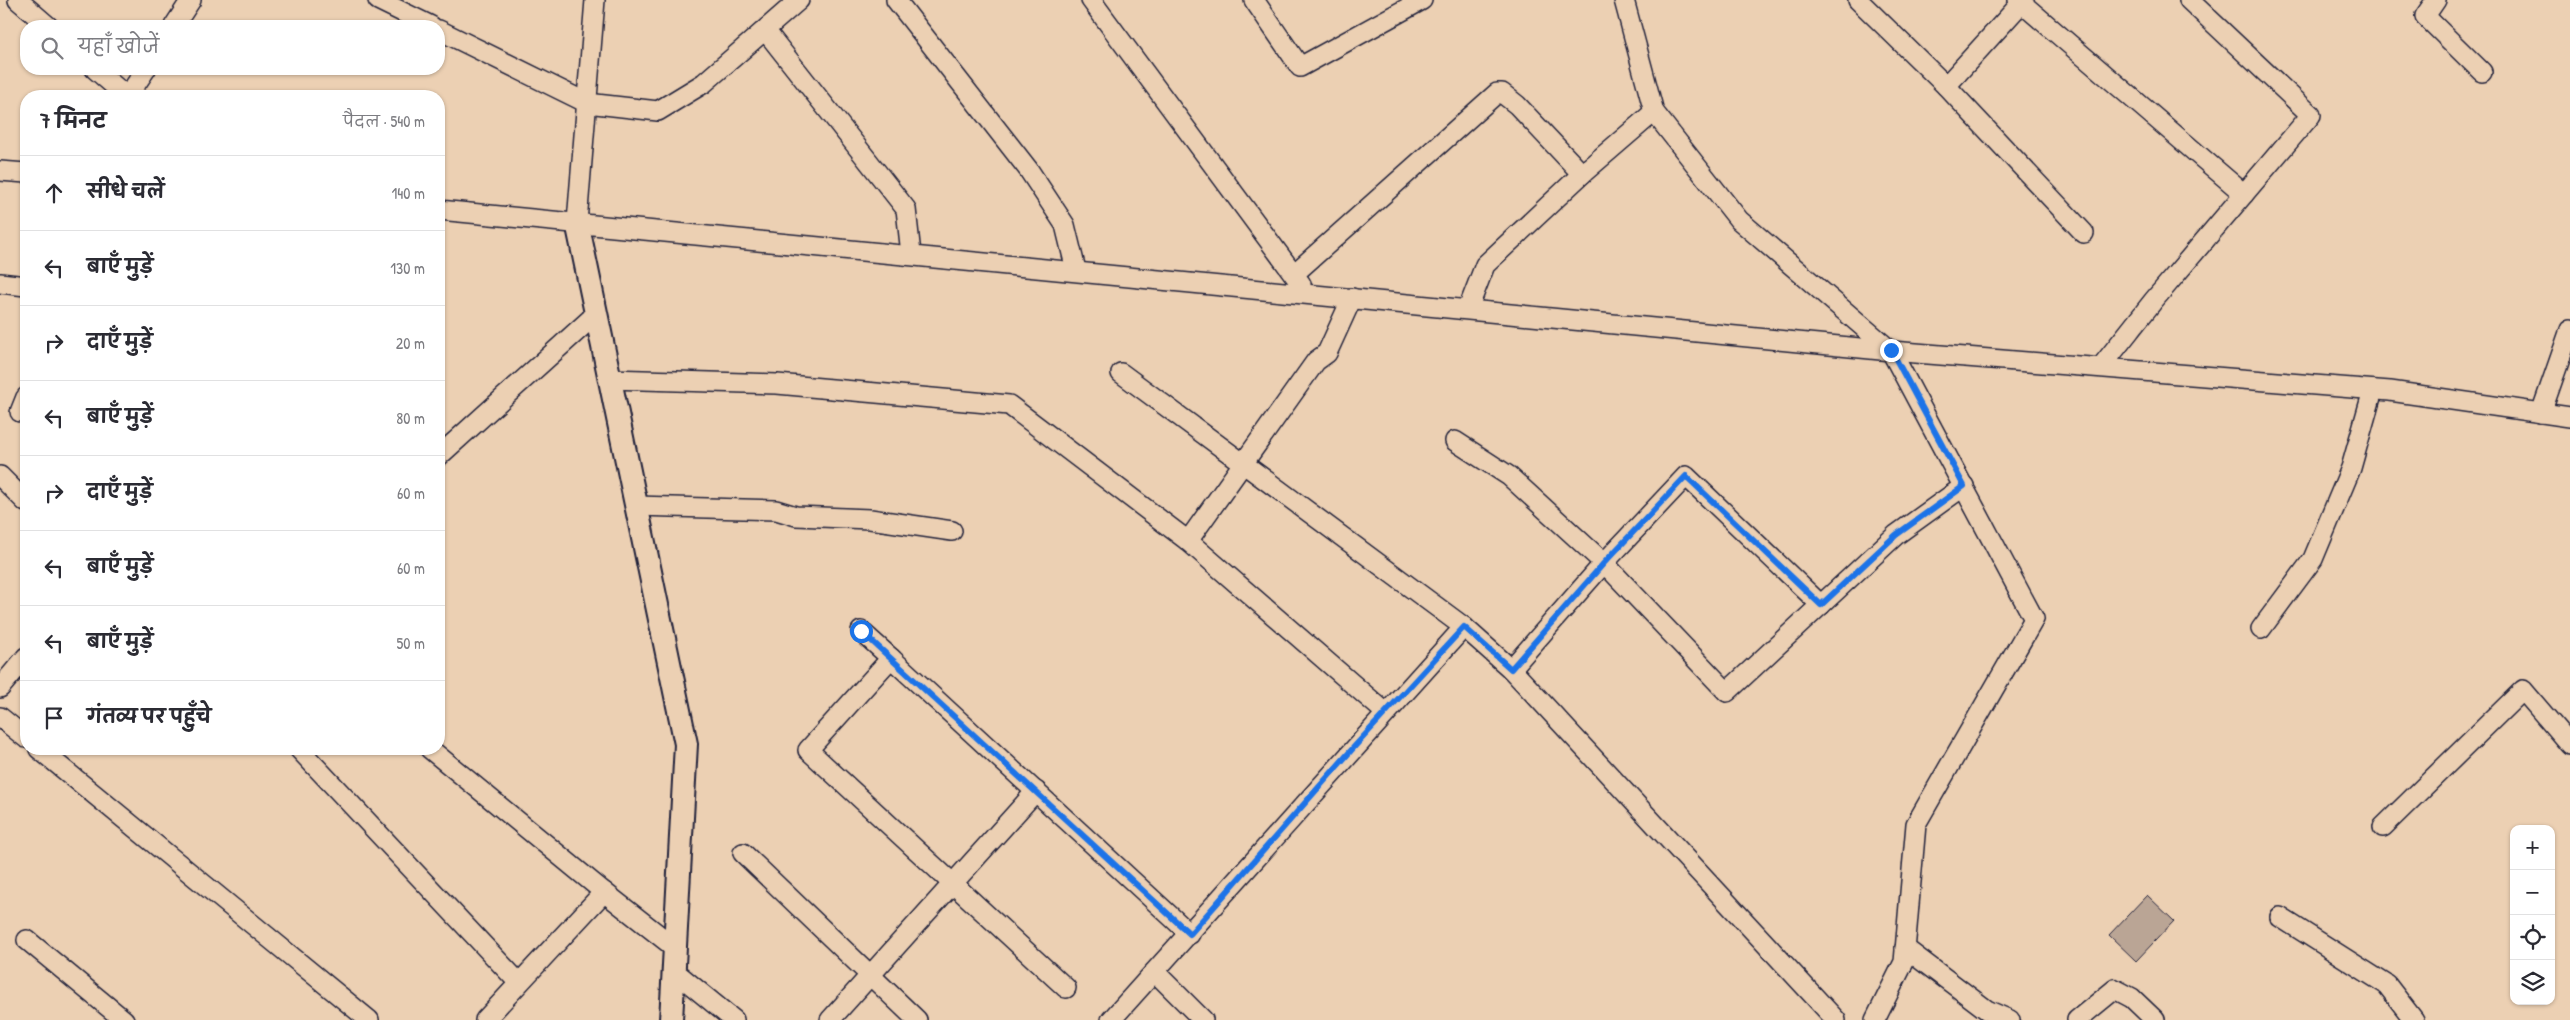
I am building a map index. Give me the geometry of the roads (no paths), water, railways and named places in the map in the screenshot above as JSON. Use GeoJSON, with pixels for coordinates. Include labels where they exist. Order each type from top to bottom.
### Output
{"type":"FeatureCollection","features":[{"type":"Feature","properties":{"kind":"street"},"geometry":{"type":"LineString","coordinates":[[19,0],[41,20]]}},
{"type":"Feature","properties":{"kind":"street"},"geometry":{"type":"LineString","coordinates":[[178,20],[191,0]]}},
{"type":"Feature","properties":{"kind":"street"},"geometry":{"type":"LineString","coordinates":[[378,0],[419,20]]}},
{"type":"Feature","properties":{"kind":"street"},"geometry":{"type":"LineString","coordinates":[[595,0],[577,222],[686,744],[671,1020]]}},
{"type":"Feature","properties":{"kind":"street"},"geometry":{"type":"LineString","coordinates":[[445,33],[587,103],[658,111],[704,83],[799,0]]}},
{"type":"Feature","properties":{"kind":"street"},"geometry":{"type":"LineString","coordinates":[[896,0],[1028,168],[1065,225],[1076,270]]}},
{"type":"Feature","properties":{"kind":"street"},"geometry":{"type":"LineString","coordinates":[[1091,0],[1308,293]]}},
{"type":"Feature","properties":{"kind":"street"},"geometry":{"type":"LineString","coordinates":[[1254,0],[1300,67],[1422,0]]}},
{"type":"Feature","properties":{"kind":"street"},"geometry":{"type":"LineString","coordinates":[[1624,0],[1654,112],[1739,220],[1891,350],[2034,619],[1916,824],[1904,962],[1876,1020]]}},
{"type":"Feature","properties":{"kind":"street"},"geometry":{"type":"LineString","coordinates":[[1858,0],[1946,86],[2084,232]]}},
{"type":"Feature","properties":{"kind":"street"},"geometry":{"type":"LineString","coordinates":[[2101,368],[2154,300],[2311,115],[2189,0]]}},
{"type":"Feature","properties":{"kind":"street"},"geometry":{"type":"LineString","coordinates":[[2436,0],[2424,16],[2482,72]]}},
{"type":"Feature","properties":{"kind":"street"},"geometry":{"type":"LineString","coordinates":[[1946,86],[2021,1],[2244,194]]}},
{"type":"Feature","properties":{"kind":"street"},"geometry":{"type":"LineString","coordinates":[[765,30],[906,209],[911,254]]}},
{"type":"Feature","properties":{"kind":"street"},"geometry":{"type":"LineString","coordinates":[[102,75],[120,90]]}},
{"type":"Feature","properties":{"kind":"street"},"geometry":{"type":"LineString","coordinates":[[131,90],[142,75]]}},
{"type":"Feature","properties":{"kind":"street"},"geometry":{"type":"LineString","coordinates":[[1294,274],[1496,94],[1502,93],[1517,105],[1582,174]]}},
{"type":"Feature","properties":{"kind":"street"},"geometry":{"type":"LineString","coordinates":[[1468,309],[1485,265],[1582,174],[1654,112]]}},
{"type":"Feature","properties":{"kind":"street"},"geometry":{"type":"LineString","coordinates":[[0,171],[20,173]]}},
{"type":"Feature","properties":{"kind":"street"},"geometry":{"type":"LineString","coordinates":[[446,211],[911,254],[1891,350],[2373,390],[2570,417]]}},
{"type":"Feature","properties":{"kind":"street"},"geometry":{"type":"LineString","coordinates":[[0,283],[20,285]]}},
{"type":"Feature","properties":{"kind":"street"},"geometry":{"type":"LineString","coordinates":[[1188,541],[1245,464],[1316,361],[1327,353],[1352,298]]}},
{"type":"Feature","properties":{"kind":"street"},"geometry":{"type":"LineString","coordinates":[[445,451],[596,314]]}},
{"type":"Feature","properties":{"kind":"street"},"geometry":{"type":"LineString","coordinates":[[2541,413],[2570,330]]}},
{"type":"Feature","properties":{"kind":"street"},"geometry":{"type":"LineString","coordinates":[[1121,373],[1464,627],[1511,669],[1836,1020]]}},
{"type":"Feature","properties":{"kind":"street"},"geometry":{"type":"LineString","coordinates":[[610,379],[778,384],[1009,405],[1188,541],[1386,712]]}},
{"type":"Feature","properties":{"kind":"street"},"geometry":{"type":"LineString","coordinates":[[2261,629],[2313,559],[2351,468],[2373,390]]}},
{"type":"Feature","properties":{"kind":"street"},"geometry":{"type":"LineString","coordinates":[[1455,441],[1509,476],[1604,563],[1728,692],[1896,535],[1964,486]]}},
{"type":"Feature","properties":{"kind":"street"},"geometry":{"type":"LineString","coordinates":[[0,476],[20,496]]}},
{"type":"Feature","properties":{"kind":"street"},"geometry":{"type":"LineString","coordinates":[[1511,669],[1604,563],[1686,476],[1821,605]]}},
{"type":"Feature","properties":{"kind":"street"},"geometry":{"type":"LineString","coordinates":[[636,506],[776,510],[796,516],[870,519],[952,531]]}},
{"type":"Feature","properties":{"kind":"street"},"geometry":{"type":"LineString","coordinates":[[1111,1020],[1464,627]]}},
{"type":"Feature","properties":{"kind":"street"},"geometry":{"type":"LineString","coordinates":[[861,631],[1190,934]]}},
{"type":"Feature","properties":{"kind":"street"},"geometry":{"type":"LineString","coordinates":[[891,658],[808,750],[1066,988]]}},
{"type":"Feature","properties":{"kind":"street"},"geometry":{"type":"LineString","coordinates":[[0,688],[20,664]]}},
{"type":"Feature","properties":{"kind":"street"},"geometry":{"type":"LineString","coordinates":[[2383,827],[2523,690],[2570,745]]}},
{"type":"Feature","properties":{"kind":"street"},"geometry":{"type":"LineString","coordinates":[[0,717],[20,733]]}},
{"type":"Feature","properties":{"kind":"street"},"geometry":{"type":"LineString","coordinates":[[46,755],[369,1020]]}},
{"type":"Feature","properties":{"kind":"street"},"geometry":{"type":"LineString","coordinates":[[305,755],[520,983]]}},
{"type":"Feature","properties":{"kind":"street"},"geometry":{"type":"LineString","coordinates":[[437,755],[674,947]]}},
{"type":"Feature","properties":{"kind":"street"},"geometry":{"type":"LineString","coordinates":[[830,1020],[872,976],[1036,791]]}},
{"type":"Feature","properties":{"kind":"street"},"geometry":{"type":"LineString","coordinates":[[743,853],[917,1020]]}},
{"type":"Feature","properties":{"kind":"street"},"geometry":{"type":"LineString","coordinates":[[486,1020],[604,892]]}},
{"type":"Feature","properties":{"kind":"street"},"geometry":{"type":"LineString","coordinates":[[2280,917],[2388,984],[2414,1020]]}},
{"type":"Feature","properties":{"kind":"street"},"geometry":{"type":"LineString","coordinates":[[27,940],[116,1017]]}},
{"type":"Feature","properties":{"kind":"street"},"geometry":{"type":"LineString","coordinates":[[1905,948],[1987,1010],[2010,1020]]}},
{"type":"Feature","properties":{"kind":"street"},"geometry":{"type":"LineString","coordinates":[[673,970],[734,1020]]}},
{"type":"Feature","properties":{"kind":"street"},"geometry":{"type":"LineString","coordinates":[[1155,972],[1204,1020]]}},
{"type":"Feature","properties":{"kind":"street"},"geometry":{"type":"LineString","coordinates":[[2077,1020],[2115,989],[2132,998],[2155,1020]]}}]}
